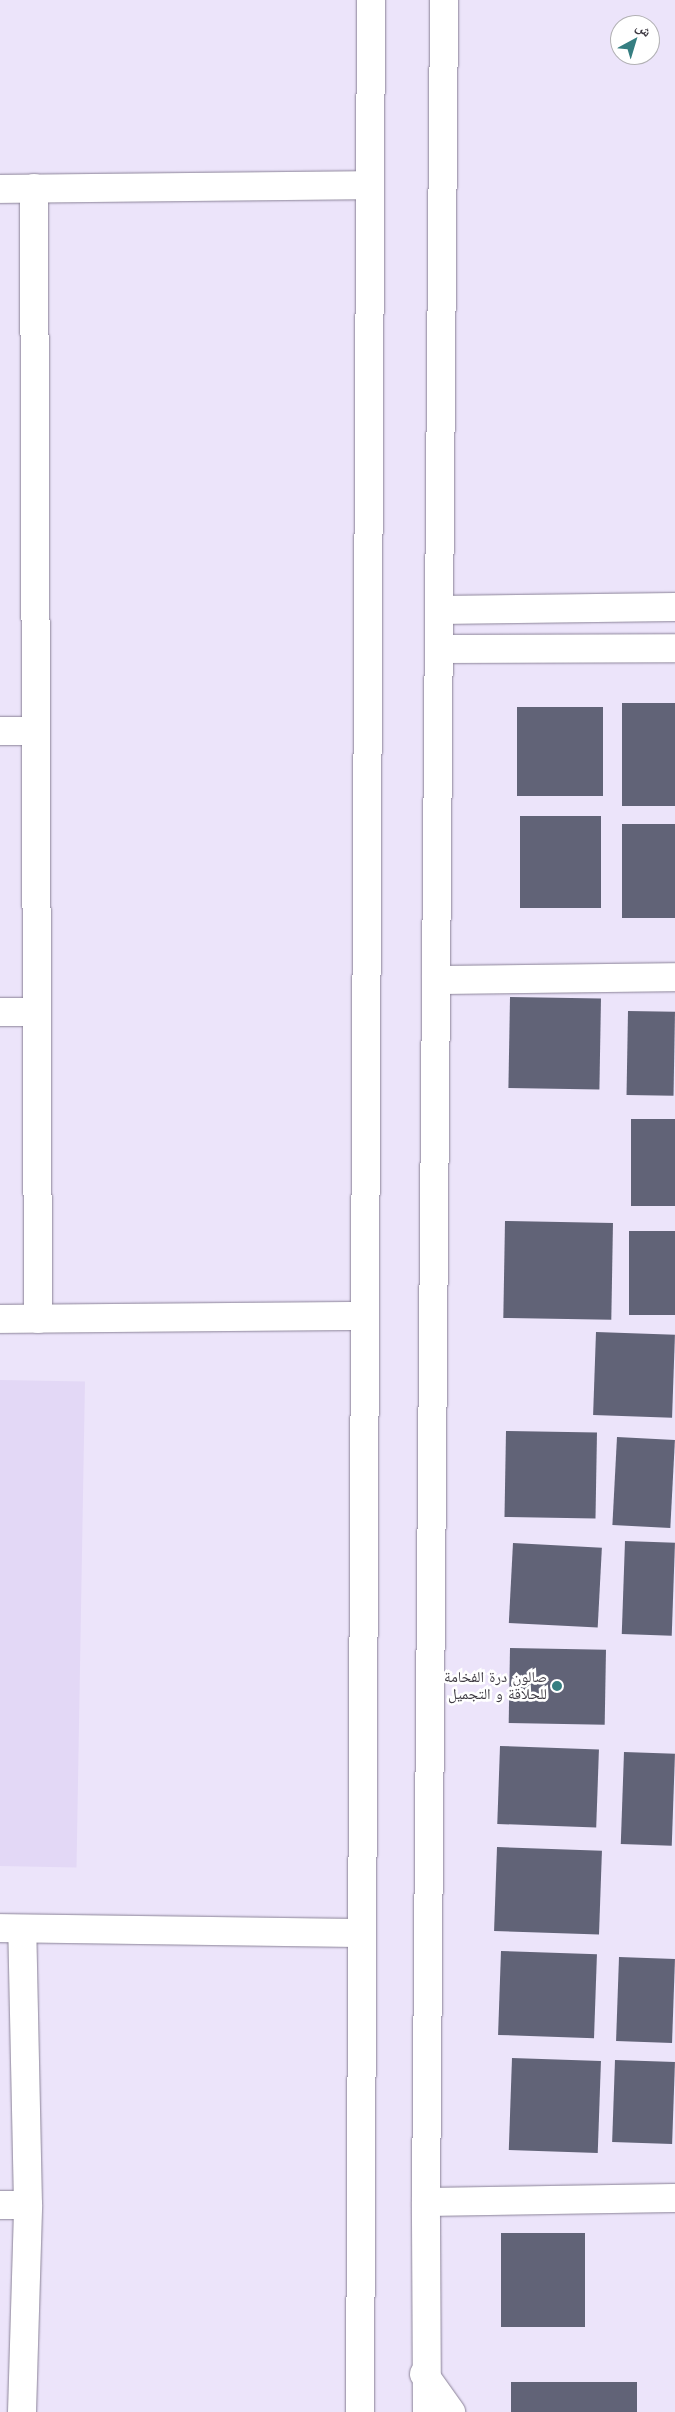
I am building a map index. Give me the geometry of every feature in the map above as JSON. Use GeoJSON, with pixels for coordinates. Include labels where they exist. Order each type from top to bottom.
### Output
{"type":"FeatureCollection","features":[{"type":"Feature","properties":{"kind":"street"},"geometry":{"type":"LineString","coordinates":[[360,2412],[371,0]]}},
{"type":"Feature","properties":{"kind":"street"},"geometry":{"type":"LineString","coordinates":[[427,2412],[424,2374],[444,0]]}},
{"type":"Feature","properties":{"kind":"street"},"geometry":{"type":"LineString","coordinates":[[0,189],[370,185]]}},
{"type":"Feature","properties":{"kind":"street"},"geometry":{"type":"LineString","coordinates":[[34,188],[38,1319]]}},
{"type":"Feature","properties":{"kind":"street"},"geometry":{"type":"LineString","coordinates":[[439,610],[675,607]]}},
{"type":"Feature","properties":{"kind":"street"},"geometry":{"type":"LineString","coordinates":[[439,649],[675,648]]}},
{"type":"Feature","properties":{"kind":"street"},"geometry":{"type":"LineString","coordinates":[[0,731],[36,731]]}},
{"type":"Feature","properties":{"kind":"street"},"geometry":{"type":"LineString","coordinates":[[436,980],[675,978]]}},
{"type":"Feature","properties":{"kind":"street"},"geometry":{"type":"LineString","coordinates":[[0,1012],[37,1012]]}},
{"type":"Feature","properties":{"kind":"street"},"geometry":{"type":"LineString","coordinates":[[0,1319],[364,1316]]}},
{"type":"Feature","properties":{"kind":"street"},"geometry":{"type":"LineString","coordinates":[[22,2412],[28,2205],[11,1929],[361,1933]]}},
{"type":"Feature","properties":{"kind":"street"},"geometry":{"type":"LineString","coordinates":[[426,2202],[675,2198]]}},
{"type":"Feature","properties":{"kind":"street"},"geometry":{"type":"LineString","coordinates":[[0,2206],[28,2205]]}},
{"type":"Feature","properties":{"kind":"street"},"geometry":{"type":"LineString","coordinates":[[424,2374],[451,2412]]}},
{"type":"Feature","properties":{"kind":"shaded area"},"geometry":{"type":"Polygon","coordinates":[[[0,1380],[85,1381],[77,1867],[0,1866],[0,1380]]]}},
{"type":"Feature","properties":{"kind":"building"},"geometry":{"type":"Polygon","coordinates":[[[622,703],[675,703],[675,806],[622,806],[622,703]]]}},
{"type":"Feature","properties":{"kind":"building"},"geometry":{"type":"Polygon","coordinates":[[[517,707],[603,707],[603,796],[517,796],[517,707]]]}},
{"type":"Feature","properties":{"kind":"building"},"geometry":{"type":"Polygon","coordinates":[[[520,816],[601,816],[601,908],[520,908],[520,816]]]}},
{"type":"Feature","properties":{"kind":"building"},"geometry":{"type":"Polygon","coordinates":[[[622,824],[675,824],[675,918],[622,918],[622,824]]]}},
{"type":"Feature","properties":{"kind":"building"},"geometry":{"type":"Polygon","coordinates":[[[510,997],[601,999],[599,1090],[508,1088],[510,997]]]}},
{"type":"Feature","properties":{"kind":"building"},"geometry":{"type":"Polygon","coordinates":[[[628,1011],[675,1012],[674,1096],[627,1095],[628,1011]]]}},
{"type":"Feature","properties":{"kind":"building"},"geometry":{"type":"Polygon","coordinates":[[[631,1119],[675,1119],[675,1206],[631,1206],[631,1119]]]}},
{"type":"Feature","properties":{"kind":"building"},"geometry":{"type":"Polygon","coordinates":[[[505,1221],[613,1223],[611,1320],[503,1318],[505,1221]]]}},
{"type":"Feature","properties":{"kind":"building"},"geometry":{"type":"Polygon","coordinates":[[[629,1231],[675,1231],[675,1315],[629,1315],[629,1231]]]}},
{"type":"Feature","properties":{"kind":"building"},"geometry":{"type":"Polygon","coordinates":[[[596,1332],[675,1335],[672,1418],[593,1415],[596,1332]]]}},
{"type":"Feature","properties":{"kind":"building"},"geometry":{"type":"Polygon","coordinates":[[[506,1431],[597,1433],[595,1519],[504,1517],[506,1431]]]}},
{"type":"Feature","properties":{"kind":"building"},"geometry":{"type":"Polygon","coordinates":[[[617,1437],[675,1440],[670,1528],[612,1525],[617,1437]]]}},
{"type":"Feature","properties":{"kind":"building"},"geometry":{"type":"Polygon","coordinates":[[[625,1541],[675,1543],[672,1636],[622,1634],[625,1541]]]}},
{"type":"Feature","properties":{"kind":"building"},"geometry":{"type":"Polygon","coordinates":[[[513,1543],[602,1548],[598,1628],[509,1623],[513,1543]]]}},
{"type":"Feature","properties":{"kind":"building","name":"صالون درة الفخامة للحلاقة و التجميل"},"geometry":{"type":"Polygon","coordinates":[[[510,1648],[606,1650],[605,1725],[509,1723],[510,1648]]]}},
{"type":"Feature","properties":{"kind":"building"},"geometry":{"type":"Polygon","coordinates":[[[500,1746],[599,1749],[596,1827],[497,1824],[500,1746]]]}},
{"type":"Feature","properties":{"kind":"building"},"geometry":{"type":"Polygon","coordinates":[[[624,1752],[675,1754],[672,1846],[621,1844],[624,1752]]]}},
{"type":"Feature","properties":{"kind":"building"},"geometry":{"type":"Polygon","coordinates":[[[497,1847],[602,1851],[599,1935],[494,1931],[497,1847]]]}},
{"type":"Feature","properties":{"kind":"building"},"geometry":{"type":"Polygon","coordinates":[[[501,1951],[597,1954],[594,2038],[498,2035],[501,1951]]]}},
{"type":"Feature","properties":{"kind":"building"},"geometry":{"type":"Polygon","coordinates":[[[619,1957],[675,1959],[672,2043],[616,2041],[619,1957]]]}},
{"type":"Feature","properties":{"kind":"building"},"geometry":{"type":"Polygon","coordinates":[[[512,2058],[601,2061],[598,2153],[509,2150],[512,2058]]]}},
{"type":"Feature","properties":{"kind":"building"},"geometry":{"type":"Polygon","coordinates":[[[615,2060],[675,2062],[672,2144],[612,2142],[615,2060]]]}},
{"type":"Feature","properties":{"kind":"building"},"geometry":{"type":"Polygon","coordinates":[[[501,2233],[585,2233],[585,2327],[501,2327],[501,2233]]]}},
{"type":"Feature","properties":{"kind":"building"},"geometry":{"type":"Polygon","coordinates":[[[511,2382],[637,2382],[637,2412],[511,2412],[511,2382]]]}},
{"type":"Feature","properties":{"kind":"place","name":"صالون درة الفخامة للحلاقة و التجميل"},"geometry":{"type":"Point","coordinates":[557,1686]}}]}
